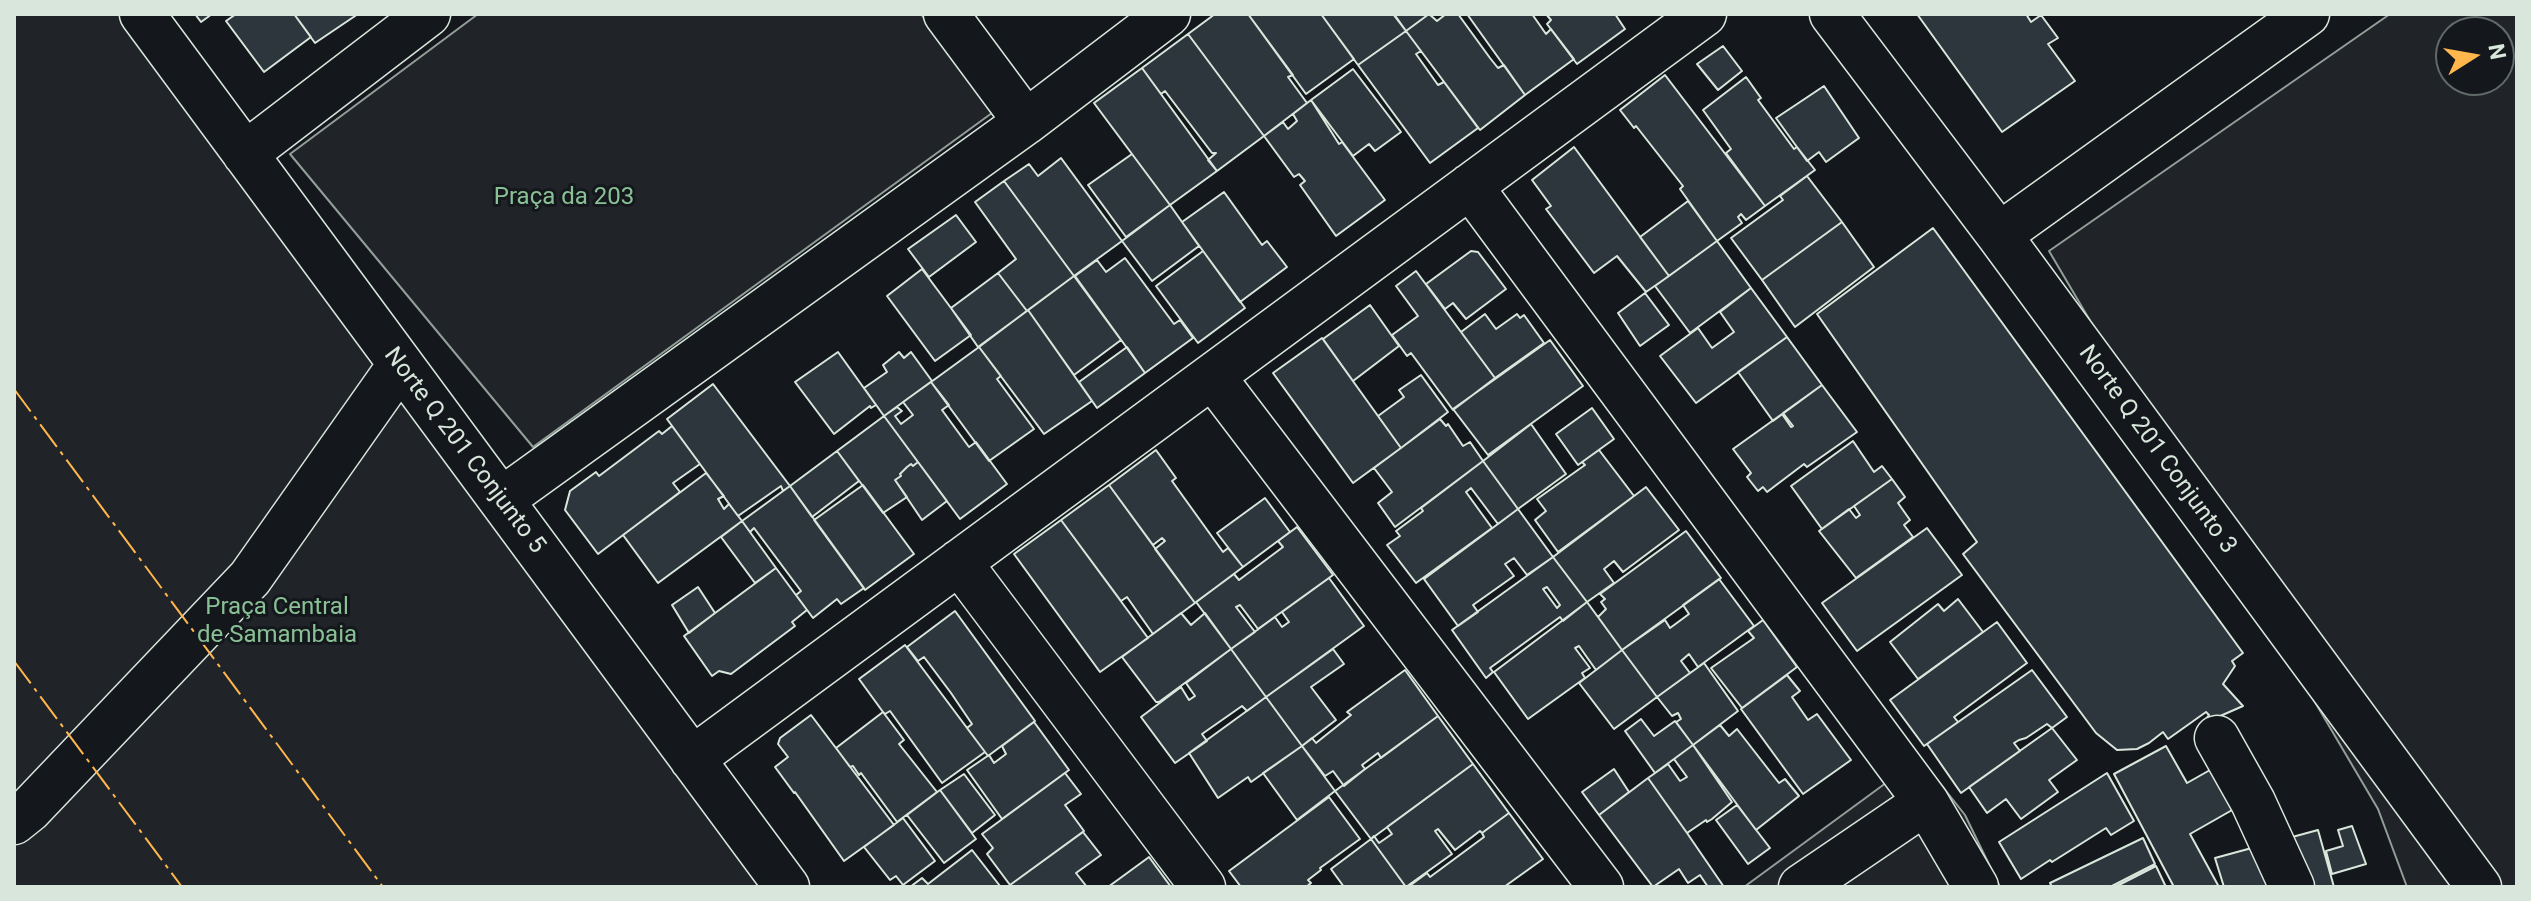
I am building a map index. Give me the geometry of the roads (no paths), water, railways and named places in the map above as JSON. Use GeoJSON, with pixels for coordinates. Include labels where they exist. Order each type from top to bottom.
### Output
{"type":"FeatureCollection","features":[{"type":"Feature","properties":{"kind":"street","name":"Norte Q 201 Conjunto 5"},"geometry":{"type":"LineString","coordinates":[[142,14],[787,887]]}},
{"type":"Feature","properties":{"kind":"street"},"geometry":{"type":"LineString","coordinates":[[245,154],[428,14]]}},
{"type":"Feature","properties":{"kind":"street"},"geometry":{"type":"LineString","coordinates":[[946,14],[1026,122]]}},
{"type":"Feature","properties":{"kind":"street"},"geometry":{"type":"LineString","coordinates":[[501,500],[1026,122],[1168,14]]}},
{"type":"Feature","properties":{"kind":"street"},"geometry":{"type":"LineString","coordinates":[[692,759],[1704,14]]}},
{"type":"Feature","properties":{"kind":"street","name":"Norte Q 201 Conjunto 3"},"geometry":{"type":"LineString","coordinates":[[1832,14],[1999,235],[2471,881]]}},
{"type":"Feature","properties":{"kind":"street"},"geometry":{"type":"LineString","coordinates":[[1999,235],[2307,14]]}},
{"type":"Feature","properties":{"kind":"street"},"geometry":{"type":"LineString","coordinates":[[1470,186],[1926,802],[1976,887]]}},
{"type":"Feature","properties":{"kind":"street"},"geometry":{"type":"LineString","coordinates":[[14,822],[29,810],[250,578],[400,365]]}},
{"type":"Feature","properties":{"kind":"street"},"geometry":{"type":"LineString","coordinates":[[1213,377],[1601,887]]}},
{"type":"Feature","properties":{"kind":"street"},"geometry":{"type":"LineString","coordinates":[[959,562],[1203,887]]}},
{"type":"Feature","properties":{"kind":"street"},"geometry":{"type":"LineString","coordinates":[[2217,738],[2253,802],[2292,887]]}},
{"type":"Feature","properties":{"kind":"street"},"geometry":{"type":"LineString","coordinates":[[1801,887],[1926,802]]}},
{"type":"Feature","properties":{"kind":"park label","name":"Praça da 203"},"geometry":{"type":"Point","coordinates":[564,198]}},
{"type":"Feature","properties":{"kind":"park label","name":"Praça Central de Samambaia"},"geometry":{"type":"Point","coordinates":[277,622]}}]}
